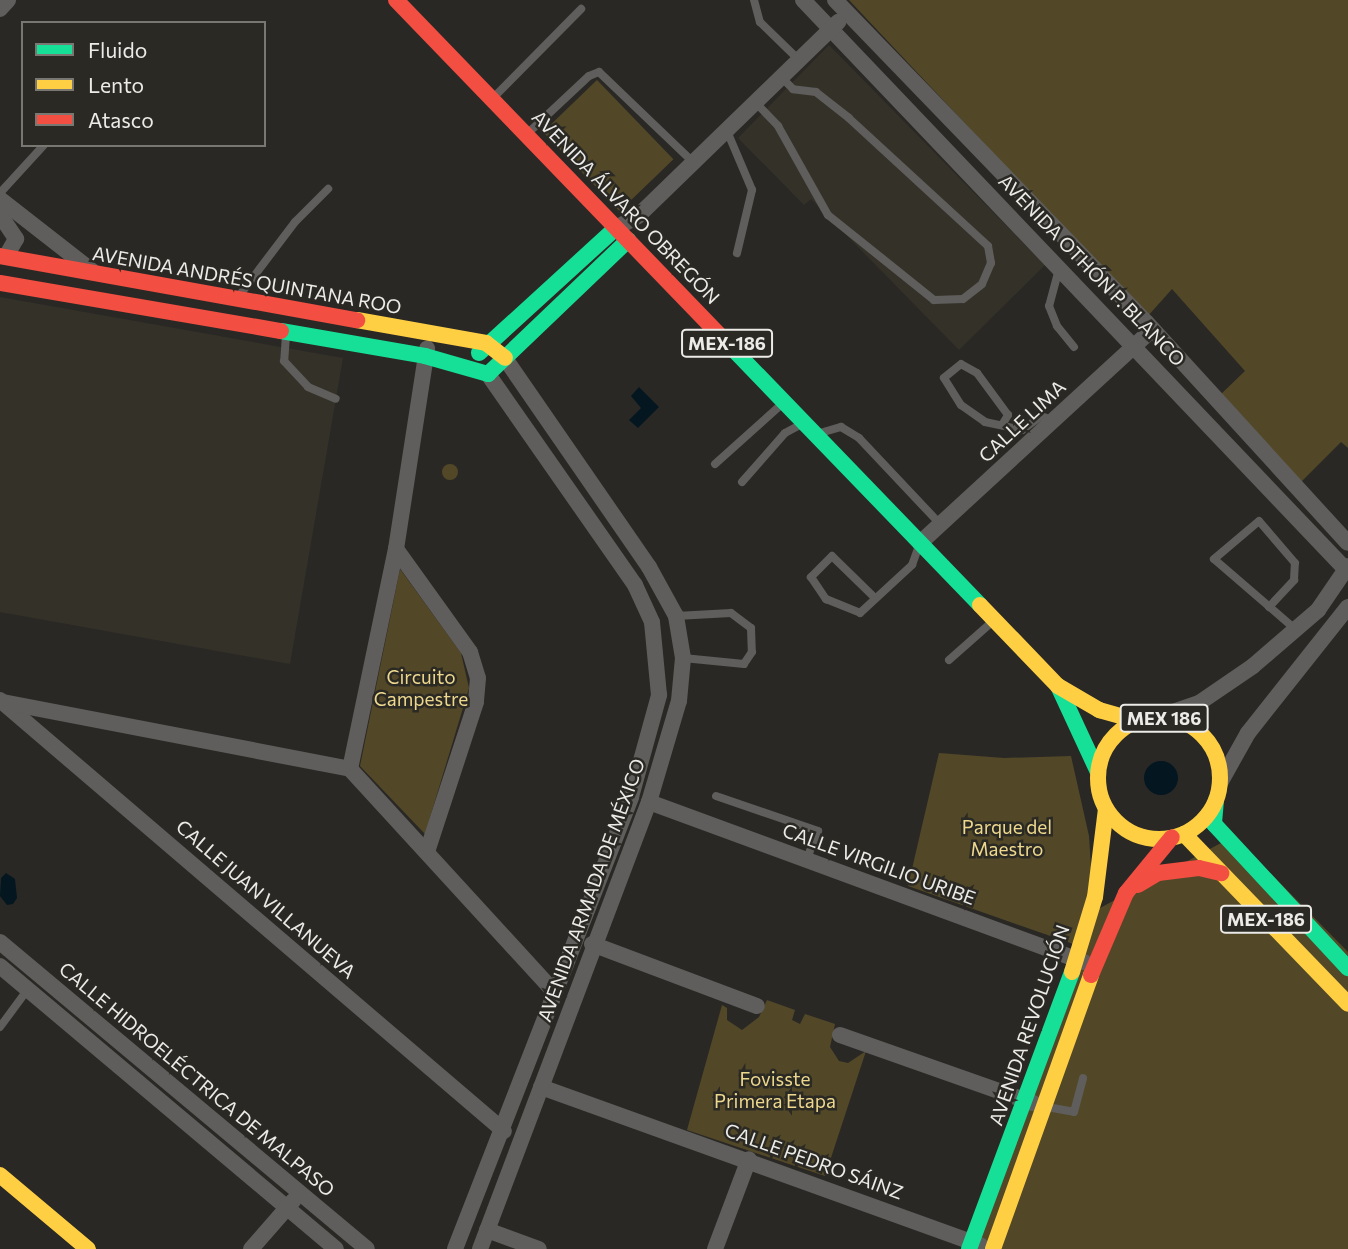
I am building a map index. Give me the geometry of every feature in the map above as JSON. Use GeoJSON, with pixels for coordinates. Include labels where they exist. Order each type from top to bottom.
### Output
{"type":"FeatureCollection","features":[{"type":"Feature","properties":{"kind":"main road","name":"AVENIDA ÁLVARO OBREGÓN"},"geometry":{"type":"LineString","coordinates":[[396,0],[1058,686],[1099,710],[1138,721]]}},
{"type":"Feature","properties":{"kind":"main road"},"geometry":{"type":"LineString","coordinates":[[469,365],[486,343],[616,228]]}},
{"type":"Feature","properties":{"kind":"main road"},"geometry":{"type":"LineString","coordinates":[[0,283],[425,356],[469,365],[488,374],[628,240]]}},
{"type":"Feature","properties":{"kind":"main road","name":"AVENIDA ANDRÉS QUINTANA ROO"},"geometry":{"type":"LineString","coordinates":[[3,256],[235,301],[486,343]]}},
{"type":"Feature","properties":{"kind":"main road","name":"AVENIDA ARMADA DE MÉXICO"},"geometry":{"type":"LineString","coordinates":[[486,343],[505,358]]}},
{"type":"Feature","properties":{"kind":"main road","name":"AVENIDA ÁLVARO OBREGÓN"},"geometry":{"type":"LineString","coordinates":[[1058,686],[1098,772],[1106,808]]}},
{"type":"Feature","properties":{"kind":"main road","name":"AVENIDA ÁLVARO OBREGÓN"},"geometry":{"type":"LineString","coordinates":[[1098,772],[1111,741],[1138,721],[1158,717]]}},
{"type":"Feature","properties":{"kind":"main road","name":"MEX 186"},"geometry":{"type":"LineString","coordinates":[[1158,717],[1178,720],[1209,744],[1220,783],[1209,814],[1178,836]]}},
{"type":"Feature","properties":{"kind":"main road","name":"MEX-186"},"geometry":{"type":"LineString","coordinates":[[1216,800],[1214,824],[1345,960]]}},
{"type":"Feature","properties":{"kind":"main road"},"geometry":{"type":"LineString","coordinates":[[1106,808],[1134,834],[1178,836]]}},
{"type":"Feature","properties":{"kind":"main road","name":"AVENIDA REVOLUCIÓN"},"geometry":{"type":"LineString","coordinates":[[970,1246],[1076,960],[1095,897],[1106,808]]}},
{"type":"Feature","properties":{"kind":"main road","name":"AVENIDA REVOLUCIÓN"},"geometry":{"type":"LineString","coordinates":[[992,1249],[1094,966],[1126,893],[1178,836]]}},
{"type":"Feature","properties":{"kind":"main road","name":"MEX-186"},"geometry":{"type":"LineString","coordinates":[[1178,836],[1221,873],[1348,1004]]}},
{"type":"Feature","properties":{"kind":"main road"},"geometry":{"type":"LineString","coordinates":[[1126,893],[1158,873],[1199,868],[1221,873]]}},
{"type":"Feature","properties":{"kind":"main road"},"geometry":{"type":"LineString","coordinates":[[0,1175],[84,1248]]}},
{"type":"Feature","properties":{"kind":"street"},"geometry":{"type":"LineString","coordinates":[[0,9],[8,0]]}},
{"type":"Feature","properties":{"kind":"street","name":"AVENIDA OTHÓN P. BLANCO"},"geometry":{"type":"LineString","coordinates":[[803,0],[1136,345],[1347,570]]}},
{"type":"Feature","properties":{"kind":"street","name":"AVENIDA OTHÓN P. BLANCO"},"geometry":{"type":"LineString","coordinates":[[835,0],[1153,329],[1348,543]]}},
{"type":"Feature","properties":{"kind":"street"},"geometry":{"type":"LineString","coordinates":[[616,228],[638,216],[847,13]]}},
{"type":"Feature","properties":{"kind":"street"},"geometry":{"type":"LineString","coordinates":[[0,199],[16,239],[3,256]]}},
{"type":"Feature","properties":{"kind":"street"},"geometry":{"type":"LineString","coordinates":[[8,216],[96,275]]}},
{"type":"Feature","properties":{"kind":"street"},"geometry":{"type":"LineString","coordinates":[[628,240],[638,216]]}},
{"type":"Feature","properties":{"kind":"street","name":"CALLE LIMA"},"geometry":{"type":"LineString","coordinates":[[920,543],[1153,329]]}},
{"type":"Feature","properties":{"kind":"street"},"geometry":{"type":"LineString","coordinates":[[350,769],[396,549],[430,334]]}},
{"type":"Feature","properties":{"kind":"street","name":"AVENIDA ARMADA DE MÉXICO"},"geometry":{"type":"LineString","coordinates":[[480,1249],[592,944],[649,802],[679,701],[683,658],[676,616],[619,520],[505,358]]}},
{"type":"Feature","properties":{"kind":"street","name":"AVENIDA ARMADA DE MÉXICO"},"geometry":{"type":"LineString","coordinates":[[455,1249],[504,1131],[554,992],[631,797],[659,695],[658,655],[652,622],[635,585],[488,374]]}},
{"type":"Feature","properties":{"kind":"street"},"geometry":{"type":"LineString","coordinates":[[396,549],[470,652],[478,678],[476,702],[428,849]]}},
{"type":"Feature","properties":{"kind":"street"},"geometry":{"type":"LineString","coordinates":[[1158,717],[1199,703],[1253,666],[1318,610],[1347,570]]}},
{"type":"Feature","properties":{"kind":"street"},"geometry":{"type":"LineString","coordinates":[[1220,783],[1248,733],[1348,607]]}},
{"type":"Feature","properties":{"kind":"street"},"geometry":{"type":"LineString","coordinates":[[1,701],[350,769],[428,849],[554,992]]}},
{"type":"Feature","properties":{"kind":"street","name":"CALLE JUAN VILLANUEVA"},"geometry":{"type":"LineString","coordinates":[[1,701],[504,1131]]}},
{"type":"Feature","properties":{"kind":"street","name":"CALLE VIRGILIO URIBE"},"geometry":{"type":"LineString","coordinates":[[649,802],[1094,966]]}},
{"type":"Feature","properties":{"kind":"street","name":"CALLE HIDROELÉCTRICA DE MALPASO"},"geometry":{"type":"LineString","coordinates":[[0,942],[367,1249]]}},
{"type":"Feature","properties":{"kind":"street"},"geometry":{"type":"LineString","coordinates":[[592,944],[757,1006]]}},
{"type":"Feature","properties":{"kind":"street","name":"CALLE HIDROELÉCTRICA DE MALPASO"},"geometry":{"type":"LineString","coordinates":[[0,966],[335,1249]]}},
{"type":"Feature","properties":{"kind":"street"},"geometry":{"type":"LineString","coordinates":[[28,989],[39,974]]}},
{"type":"Feature","properties":{"kind":"street"},"geometry":{"type":"LineString","coordinates":[[840,1035],[1042,1106]]}},
{"type":"Feature","properties":{"kind":"street","name":"CALLE PEDRO SÁINZ"},"geometry":{"type":"LineString","coordinates":[[541,1087],[749,1159],[970,1246],[992,1249]]}},
{"type":"Feature","properties":{"kind":"street"},"geometry":{"type":"LineString","coordinates":[[715,1249],[749,1159]]}},
{"type":"Feature","properties":{"kind":"street"},"geometry":{"type":"LineString","coordinates":[[251,1249],[300,1192]]}},
{"type":"Feature","properties":{"kind":"street"},"geometry":{"type":"LineString","coordinates":[[487,1230],[538,1249]]}},
{"type":"Feature","properties":{"kind":"lane"},"geometry":{"type":"LineString","coordinates":[[754,0],[760,22],[800,60]]}},
{"type":"Feature","properties":{"kind":"lane"},"geometry":{"type":"LineString","coordinates":[[492,100],[581,9]]}},
{"type":"Feature","properties":{"kind":"lane"},"geometry":{"type":"LineString","coordinates":[[526,135],[589,76],[599,72],[694,163]]}},
{"type":"Feature","properties":{"kind":"lane"},"geometry":{"type":"LineString","coordinates":[[756,103],[778,126],[828,215],[934,300],[963,299],[982,284],[991,262],[988,246],[849,118],[816,92],[793,89],[782,78]]}},
{"type":"Feature","properties":{"kind":"lane"},"geometry":{"type":"LineString","coordinates":[[727,131],[752,190],[737,253]]}},
{"type":"Feature","properties":{"kind":"lane"},"geometry":{"type":"LineString","coordinates":[[0,193],[42,147]]}},
{"type":"Feature","properties":{"kind":"lane"},"geometry":{"type":"LineString","coordinates":[[235,301],[295,222],[328,189]]}},
{"type":"Feature","properties":{"kind":"lane"},"geometry":{"type":"LineString","coordinates":[[1060,267],[1049,306],[1057,326],[1074,347]]}},
{"type":"Feature","properties":{"kind":"lane"},"geometry":{"type":"LineString","coordinates":[[286,332],[284,361],[308,387],[336,399]]}},
{"type":"Feature","properties":{"kind":"lane"},"geometry":{"type":"LineString","coordinates":[[1002,425],[1007,415],[977,373],[961,364],[944,378],[961,405],[985,422],[1023,430],[1041,416],[1053,421]]}},
{"type":"Feature","properties":{"kind":"lane"},"geometry":{"type":"LineString","coordinates":[[715,464],[784,402]]}},
{"type":"Feature","properties":{"kind":"lane"},"geometry":{"type":"LineString","coordinates":[[742,482],[785,433],[841,427],[859,438],[940,524]]}},
{"type":"Feature","properties":{"kind":"lane"},"geometry":{"type":"LineString","coordinates":[[1269,607],[1294,580],[1295,563],[1259,521],[1214,559],[1269,607],[1295,629]]}},
{"type":"Feature","properties":{"kind":"lane"},"geometry":{"type":"LineString","coordinates":[[875,598],[832,556],[811,577],[826,599],[860,613],[912,565],[920,543]]}},
{"type":"Feature","properties":{"kind":"lane"},"geometry":{"type":"LineString","coordinates":[[676,616],[731,613],[751,628],[752,652],[744,664],[683,658]]}},
{"type":"Feature","properties":{"kind":"lane"},"geometry":{"type":"LineString","coordinates":[[949,660],[994,620]]}},
{"type":"Feature","properties":{"kind":"lane"},"geometry":{"type":"LineString","coordinates":[[716,796],[818,831],[806,860]]}},
{"type":"Feature","properties":{"kind":"lane"},"geometry":{"type":"LineString","coordinates":[[0,1027],[28,989]]}},
{"type":"Feature","properties":{"kind":"lane"},"geometry":{"type":"LineString","coordinates":[[1042,1106],[1074,1112],[1083,1078]]}},
{"type":"Feature","properties":{"kind":"shaded area"},"geometry":{"type":"Polygon","coordinates":[[[829,45],[1045,265],[959,350],[811,199],[804,205],[738,138],[829,45]]]}},
{"type":"Feature","properties":{"kind":"shaded area"},"geometry":{"type":"Polygon","coordinates":[[[0,297],[343,358],[290,664],[0,612],[0,297]]]}},
{"type":"Feature","properties":{"kind":"green space"},"geometry":{"type":"Polygon","coordinates":[[[849,0],[1348,0],[1348,448],[1341,442],[1299,484],[1218,397],[1245,371],[1172,289],[1147,317],[849,0]]]}},
{"type":"Feature","properties":{"kind":"green space"},"geometry":{"type":"Polygon","coordinates":[[[597,80],[673,159],[619,211],[543,132],[597,80]]]}},
{"type":"Feature","properties":{"kind":"green space"},"geometry":{"type":"Polygon","coordinates":[[[450,464],[456,466],[456,478],[450,480],[444,478],[442,472],[444,466],[450,464]]]}},
{"type":"Feature","properties":{"kind":"green space","name":"Circuito Campestre"},"geometry":{"type":"Polygon","coordinates":[[[400,569],[461,653],[469,688],[425,834],[360,766],[400,569]]]}},
{"type":"Feature","properties":{"kind":"green space","name":"Parque del Maestro"},"geometry":{"type":"Polygon","coordinates":[[[939,753],[1004,758],[1071,756],[1089,836],[1092,883],[1087,915],[1234,836],[1348,952],[1348,1249],[970,1249],[1076,945],[908,886],[939,753]]]}},
{"type":"Feature","properties":{"kind":"green space","name":"Fovisste Primera Etapa"},"geometry":{"type":"Polygon","coordinates":[[[767,1000],[795,1010],[792,1020],[800,1024],[805,1014],[835,1024],[830,1047],[839,1061],[848,1063],[866,1051],[825,1176],[687,1130],[722,1005],[727,1008],[727,1020],[742,1030],[759,1017],[767,1000]]]}},
{"type":"Feature","properties":{"kind":"water"},"geometry":{"type":"Polygon","coordinates":[[[639,387],[659,407],[638,428],[629,420],[641,408],[631,396],[639,387]]]}},
{"type":"Feature","properties":{"kind":"water"},"geometry":{"type":"Polygon","coordinates":[[[1161,761],[1173,766],[1178,778],[1173,790],[1161,795],[1149,790],[1144,778],[1149,766],[1161,761]]]}},
{"type":"Feature","properties":{"kind":"water"},"geometry":{"type":"Polygon","coordinates":[[[6,873],[15,879],[17,898],[13,904],[7,905],[0,896],[1,878],[6,873]]]}},
{"type":"Feature","properties":{"kind":"traffic: fast"},"geometry":{"type":"LineString","coordinates":[[479,353],[616,228]]}},
{"type":"Feature","properties":{"kind":"traffic: fast"},"geometry":{"type":"LineString","coordinates":[[281,331],[425,356],[488,374],[628,240]]}},
{"type":"Feature","properties":{"kind":"traffic: fast"},"geometry":{"type":"LineString","coordinates":[[730,346],[980,605]]}},
{"type":"Feature","properties":{"kind":"traffic: fast"},"geometry":{"type":"LineString","coordinates":[[1058,686],[1098,772]]}},
{"type":"Feature","properties":{"kind":"traffic: fast"},"geometry":{"type":"LineString","coordinates":[[1216,800],[1214,824],[1348,968]]}},
{"type":"Feature","properties":{"kind":"traffic: fast"},"geometry":{"type":"LineString","coordinates":[[969,1249],[1072,972]]}},
{"type":"Feature","properties":{"kind":"traffic: slow"},"geometry":{"type":"LineString","coordinates":[[357,320],[486,343],[505,358]]}},
{"type":"Feature","properties":{"kind":"traffic: slow"},"geometry":{"type":"LineString","coordinates":[[980,605],[1058,686],[1099,710],[1138,721]]}},
{"type":"Feature","properties":{"kind":"traffic: slow"},"geometry":{"type":"LineString","coordinates":[[1159,717],[1182,722],[1202,735],[1215,755],[1220,778],[1215,801],[1202,821],[1182,834],[1159,839],[1136,834],[1116,821],[1103,801],[1098,778],[1103,755],[1116,735],[1136,722],[1159,717]]}},
{"type":"Feature","properties":{"kind":"traffic: slow"},"geometry":{"type":"LineString","coordinates":[[1072,972],[1095,897],[1106,809]]}},
{"type":"Feature","properties":{"kind":"traffic: slow"},"geometry":{"type":"LineString","coordinates":[[1184,834],[1348,1004]]}},
{"type":"Feature","properties":{"kind":"traffic: slow"},"geometry":{"type":"LineString","coordinates":[[993,1249],[1091,975]]}},
{"type":"Feature","properties":{"kind":"traffic: slow"},"geometry":{"type":"LineString","coordinates":[[0,1175],[88,1249]]}},
{"type":"Feature","properties":{"kind":"traffic: jam"},"geometry":{"type":"LineString","coordinates":[[396,0],[730,346]]}},
{"type":"Feature","properties":{"kind":"traffic: jam"},"geometry":{"type":"LineString","coordinates":[[0,256],[357,320]]}},
{"type":"Feature","properties":{"kind":"traffic: jam"},"geometry":{"type":"LineString","coordinates":[[0,283],[281,331]]}},
{"type":"Feature","properties":{"kind":"traffic: jam"},"geometry":{"type":"LineString","coordinates":[[1091,975],[1126,893],[1172,837]]}},
{"type":"Feature","properties":{"kind":"traffic: jam"},"geometry":{"type":"LineString","coordinates":[[1138,885],[1158,873],[1199,868],[1221,873]]}}]}
